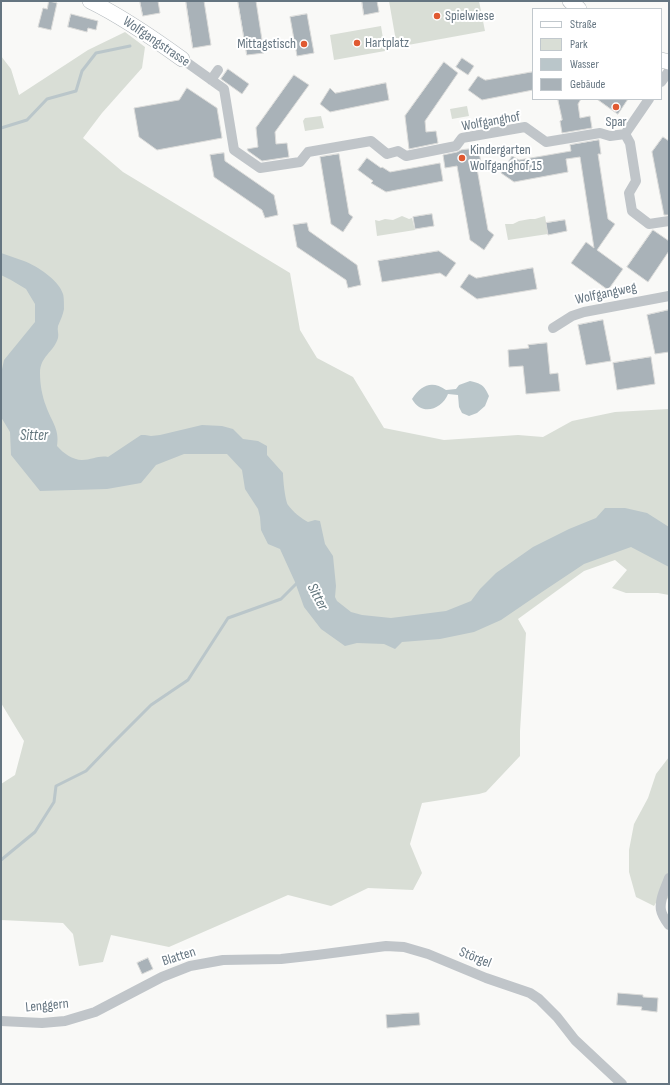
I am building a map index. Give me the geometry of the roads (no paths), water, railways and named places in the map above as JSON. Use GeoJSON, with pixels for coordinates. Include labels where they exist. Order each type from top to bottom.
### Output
{"type":"FeatureCollection","features":[{"type":"Feature","properties":{"kind":"street","name":"Wolfgangstrasse"},"geometry":{"type":"LineString","coordinates":[[90,1],[149,35],[224,89],[234,150]]}},
{"type":"Feature","properties":{"kind":"street"},"geometry":{"type":"LineString","coordinates":[[211,80],[218,70]]}},
{"type":"Feature","properties":{"kind":"street"},"geometry":{"type":"LineString","coordinates":[[662,81],[669,71]]}},
{"type":"Feature","properties":{"kind":"street"},"geometry":{"type":"LineString","coordinates":[[648,100],[625,134],[630,143],[636,181],[629,193],[632,211],[649,224],[669,221]]}},
{"type":"Feature","properties":{"kind":"street","name":"Wolfganghof"},"geometry":{"type":"LineString","coordinates":[[234,150],[260,168],[300,162],[308,152],[371,141],[387,154],[398,151],[406,156],[456,146],[462,138],[525,127],[546,142],[600,133],[610,136],[625,134]]}},
{"type":"Feature","properties":{"kind":"street","name":"Wolfgangweg"},"geometry":{"type":"LineString","coordinates":[[553,328],[572,316],[584,312],[669,296]]}},
{"type":"Feature","properties":{"kind":"street"},"geometry":{"type":"LineString","coordinates":[[669,878],[662,897],[661,910],[669,925]]}},
{"type":"Feature","properties":{"kind":"street","name":"Störgel"},"geometry":{"type":"LineString","coordinates":[[281,959],[386,946],[404,947],[428,954],[486,978],[530,993],[539,999],[557,1017],[575,1040],[622,1084]]}},
{"type":"Feature","properties":{"kind":"street","name":"Blatten"},"geometry":{"type":"LineString","coordinates":[[95,1012],[162,976],[190,966],[223,960],[281,959]]}},
{"type":"Feature","properties":{"kind":"street","name":"Lenggern"},"geometry":{"type":"LineString","coordinates":[[1,1021],[42,1023],[65,1021],[95,1012]]}},
{"type":"Feature","properties":{"kind":"water","name":"Sitter"},"geometry":{"type":"Polygon","coordinates":[[[1,253],[35,266],[57,284],[63,294],[64,309],[58,326],[58,338],[54,347],[42,362],[40,373],[43,398],[56,430],[58,440],[57,446],[59,449],[68,456],[79,460],[108,457],[141,435],[160,435],[202,425],[222,426],[233,429],[243,439],[258,441],[267,446],[267,455],[283,473],[285,494],[288,505],[297,515],[308,522],[315,520],[320,521],[325,544],[333,556],[336,586],[335,597],[337,601],[351,612],[362,615],[391,618],[446,611],[471,601],[480,589],[496,573],[533,547],[569,529],[596,518],[605,508],[625,508],[647,513],[669,527],[669,567],[631,547],[584,564],[501,620],[474,632],[440,639],[402,642],[395,649],[384,644],[357,643],[345,646],[321,629],[304,607],[295,582],[280,549],[268,544],[261,530],[258,509],[245,489],[242,470],[227,454],[184,454],[156,465],[141,483],[107,489],[40,491],[11,455],[10,432],[1,417],[1,374],[4,360],[35,322],[35,304],[26,289],[1,275],[1,253]]]}},
{"type":"Feature","properties":{"kind":"water"},"geometry":{"type":"Polygon","coordinates":[[[470,381],[477,383],[486,389],[489,396],[485,406],[477,413],[469,416],[462,413],[459,407],[458,395],[448,394],[441,404],[432,409],[421,408],[416,405],[412,399],[423,387],[436,385],[446,390],[456,389],[459,385],[470,381]]]}},
{"type":"Feature","properties":{"kind":"waterway"},"geometry":{"type":"LineString","coordinates":[[1,128],[27,120],[47,99],[76,91],[82,71],[96,53],[130,46]]}},
{"type":"Feature","properties":{"kind":"waterway"},"geometry":{"type":"LineString","coordinates":[[1,860],[35,832],[54,802],[56,786],[86,771],[151,705],[188,680],[228,618],[281,599],[299,581]]}},
{"type":"Feature","properties":{"kind":"place","name":"Spielwiese"},"geometry":{"type":"Point","coordinates":[437,16]}},
{"type":"Feature","properties":{"kind":"place","name":"Hartplatz"},"geometry":{"type":"Point","coordinates":[357,43]}},
{"type":"Feature","properties":{"kind":"place","name":"Mittagstisch"},"geometry":{"type":"Point","coordinates":[304,44]}},
{"type":"Feature","properties":{"kind":"place","name":"Spar"},"geometry":{"type":"Point","coordinates":[616,107]}},
{"type":"Feature","properties":{"kind":"place","name":"Kindergarten Wolfganghof 15"},"geometry":{"type":"Point","coordinates":[462,158]}}]}
